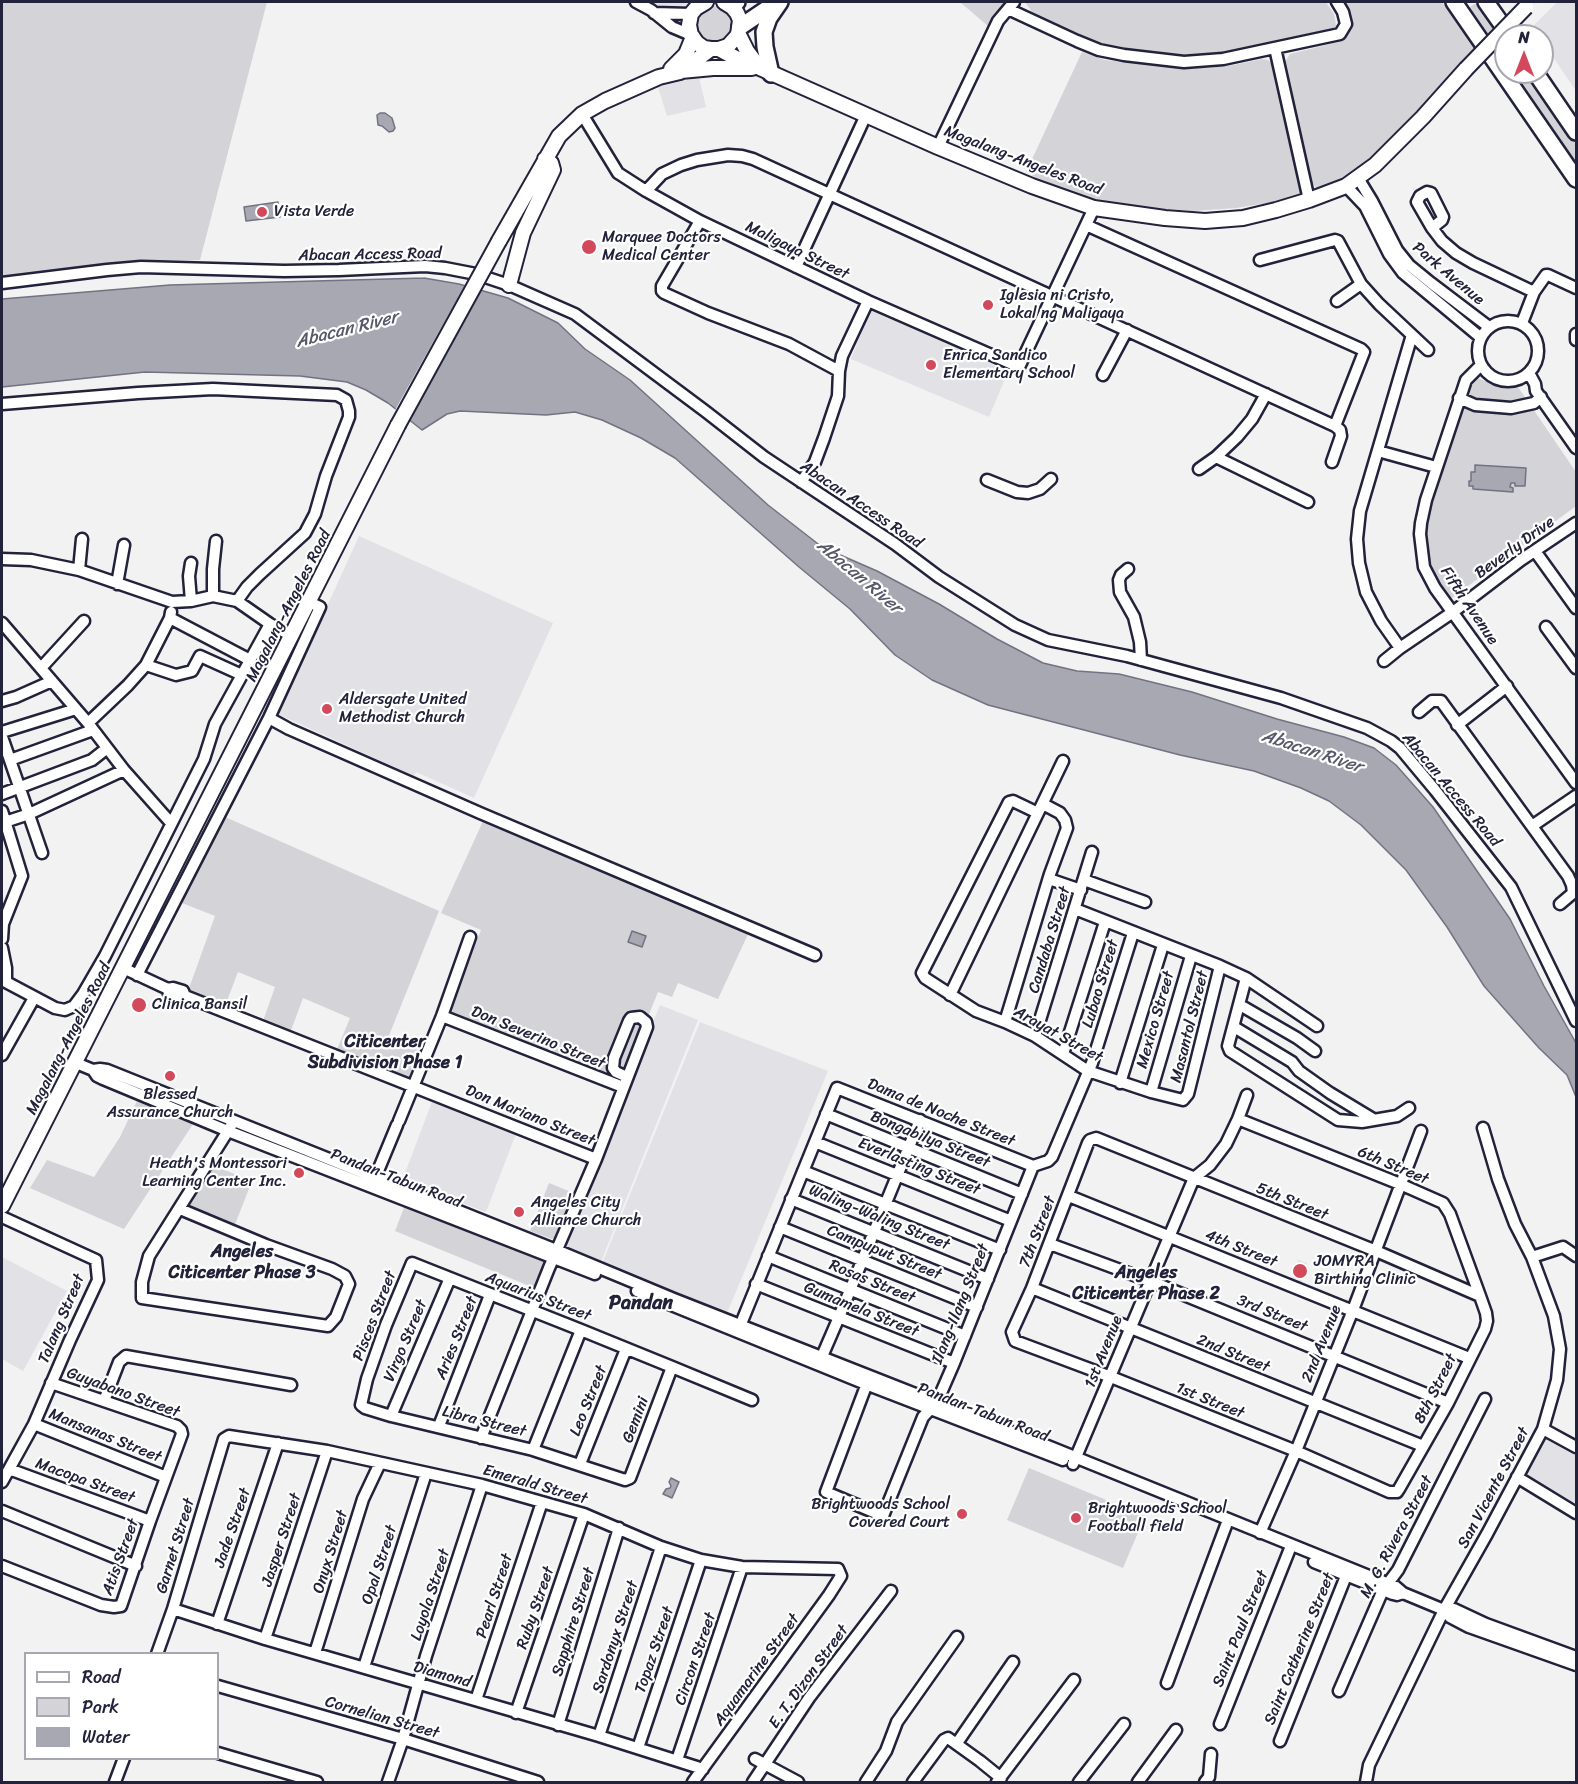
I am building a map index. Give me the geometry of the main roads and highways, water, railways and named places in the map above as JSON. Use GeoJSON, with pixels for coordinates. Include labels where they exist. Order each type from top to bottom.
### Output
{"type":"FeatureCollection","features":[{"type":"Feature","properties":{"kind":"highway"},"geometry":{"type":"LineString","coordinates":[[725,2],[737,2]]}},
{"type":"Feature","properties":{"kind":"highway"},"geometry":{"type":"LineString","coordinates":[[739,30],[779,2]]}},
{"type":"Feature","properties":{"kind":"highway"},"geometry":{"type":"LineString","coordinates":[[766,71],[764,32],[779,2]]}},
{"type":"Feature","properties":{"kind":"highway"},"geometry":{"type":"LineString","coordinates":[[1454,2],[1576,179]]}},
{"type":"Feature","properties":{"kind":"highway"},"geometry":{"type":"LineString","coordinates":[[1486,2],[1502,24]]}},
{"type":"Feature","properties":{"kind":"highway"},"geometry":{"type":"LineString","coordinates":[[1543,84],[1576,132]]}},
{"type":"Feature","properties":{"kind":"main road"},"geometry":{"type":"LineString","coordinates":[[725,2],[737,13],[739,30],[747,51],[766,71]]}},
{"type":"Feature","properties":{"kind":"main road","name":"Magalang-Angeles Road"},"geometry":{"type":"LineString","coordinates":[[2,1206],[398,425],[499,241],[560,136],[586,120],[605,101],[665,74],[680,72],[715,49],[938,147],[1032,186],[1094,208],[1165,218],[1205,220],[1243,218],[1309,200],[1346,186],[1358,178],[1375,165],[1415,125],[1529,4]]}},
{"type":"Feature","properties":{"kind":"main road"},"geometry":{"type":"LineString","coordinates":[[697,6],[689,25],[697,43],[715,49],[728,46],[734,41],[739,30]]}},
{"type":"Feature","properties":{"kind":"main road","name":"Magalang-Angeles Road"},"geometry":{"type":"LineString","coordinates":[[665,74],[686,54],[692,36]]}},
{"type":"Feature","properties":{"kind":"main road"},"geometry":{"type":"LineString","coordinates":[[680,72],[713,68],[766,71]]}},
{"type":"Feature","properties":{"kind":"main road"},"geometry":{"type":"LineString","coordinates":[[509,285],[523,233],[553,170],[551,163],[545,159]]}},
{"type":"Feature","properties":{"kind":"water"},"geometry":{"type":"Polygon","coordinates":[[[385,113],[392,118],[395,128],[393,131],[389,132],[378,125],[377,115],[385,113]]]}},
{"type":"Feature","properties":{"kind":"water","name":"Vista Verde"},"geometry":{"type":"Polygon","coordinates":[[[278,202],[280,217],[246,221],[244,207],[278,202]]]}},
{"type":"Feature","properties":{"kind":"water","name":"Abacan River"},"geometry":{"type":"Polygon","coordinates":[[[424,278],[459,284],[508,298],[558,323],[585,349],[630,380],[768,505],[822,547],[877,571],[1043,663],[1077,671],[1119,674],[1192,692],[1374,748],[1396,765],[1433,807],[1510,919],[1576,1043],[1576,1097],[1567,1075],[1539,1048],[1484,986],[1447,927],[1406,870],[1361,825],[1329,801],[1254,771],[1180,755],[988,705],[932,680],[895,655],[850,609],[675,458],[641,438],[602,420],[575,412],[546,415],[460,411],[447,414],[422,430],[388,403],[366,390],[347,382],[300,376],[145,372],[2,387],[2,299],[170,285],[424,278]]]}},
{"type":"Feature","properties":{"kind":"water"},"geometry":{"type":"Polygon","coordinates":[[[1475,465],[1526,468],[1525,486],[1515,486],[1515,483],[1511,483],[1510,487],[1513,488],[1513,492],[1473,489],[1473,486],[1469,486],[1469,481],[1471,481],[1471,472],[1475,472],[1475,465]]]}},
{"type":"Feature","properties":{"kind":"water"},"geometry":{"type":"Polygon","coordinates":[[[632,931],[646,936],[642,947],[628,942],[632,931]]]}},
{"type":"Feature","properties":{"kind":"water"},"geometry":{"type":"Polygon","coordinates":[[[671,1478],[679,1482],[672,1498],[663,1494],[671,1486],[669,1482],[671,1478]]]}},
{"type":"Feature","properties":{"kind":"place","name":"Vista Verde"},"geometry":{"type":"Point","coordinates":[262,212]}},
{"type":"Feature","properties":{"kind":"place","name":"Marquee Doctors Medical Center"},"geometry":{"type":"Point","coordinates":[589,247]}},
{"type":"Feature","properties":{"kind":"place","name":"Iglesia ni Cristo, Lokal ng Maligaya"},"geometry":{"type":"Point","coordinates":[988,305]}},
{"type":"Feature","properties":{"kind":"place","name":"Enrica Sandico Elementary School"},"geometry":{"type":"Point","coordinates":[931,365]}},
{"type":"Feature","properties":{"kind":"place","name":"Aldersgate United Methodist Church"},"geometry":{"type":"Point","coordinates":[327,709]}},
{"type":"Feature","properties":{"kind":"place","name":"Clinica Bansil"},"geometry":{"type":"Point","coordinates":[139,1005]}},
{"type":"Feature","properties":{"kind":"place","name":"Blessed Assurance Church"},"geometry":{"type":"Point","coordinates":[170,1076]}},
{"type":"Feature","properties":{"kind":"place","name":"Heath's Montessori Learning Center Inc."},"geometry":{"type":"Point","coordinates":[299,1173]}},
{"type":"Feature","properties":{"kind":"place","name":"Angeles City Alliance Church"},"geometry":{"type":"Point","coordinates":[519,1212]}},
{"type":"Feature","properties":{"kind":"place","name":"JOMYRA Birthing Clinic"},"geometry":{"type":"Point","coordinates":[1300,1271]}},
{"type":"Feature","properties":{"kind":"place","name":"Brightwoods School Covered Court"},"geometry":{"type":"Point","coordinates":[962,1514]}},
{"type":"Feature","properties":{"kind":"place","name":"Brightwoods School Football field"},"geometry":{"type":"Point","coordinates":[1076,1518]}},
{"type":"Feature","properties":{"kind":"district","name":"Citicenter Subdivision Phase 1"},"geometry":{"type":"Point","coordinates":[385,1052]}},
{"type":"Feature","properties":{"kind":"district","name":"Angeles Citicenter Phase 3"},"geometry":{"type":"Point","coordinates":[242,1262]}},
{"type":"Feature","properties":{"kind":"district","name":"Angeles Citicenter Phase 2"},"geometry":{"type":"Point","coordinates":[1146,1283]}},
{"type":"Feature","properties":{"kind":"district","name":"Pandan"},"geometry":{"type":"Point","coordinates":[641,1304]}}]}
